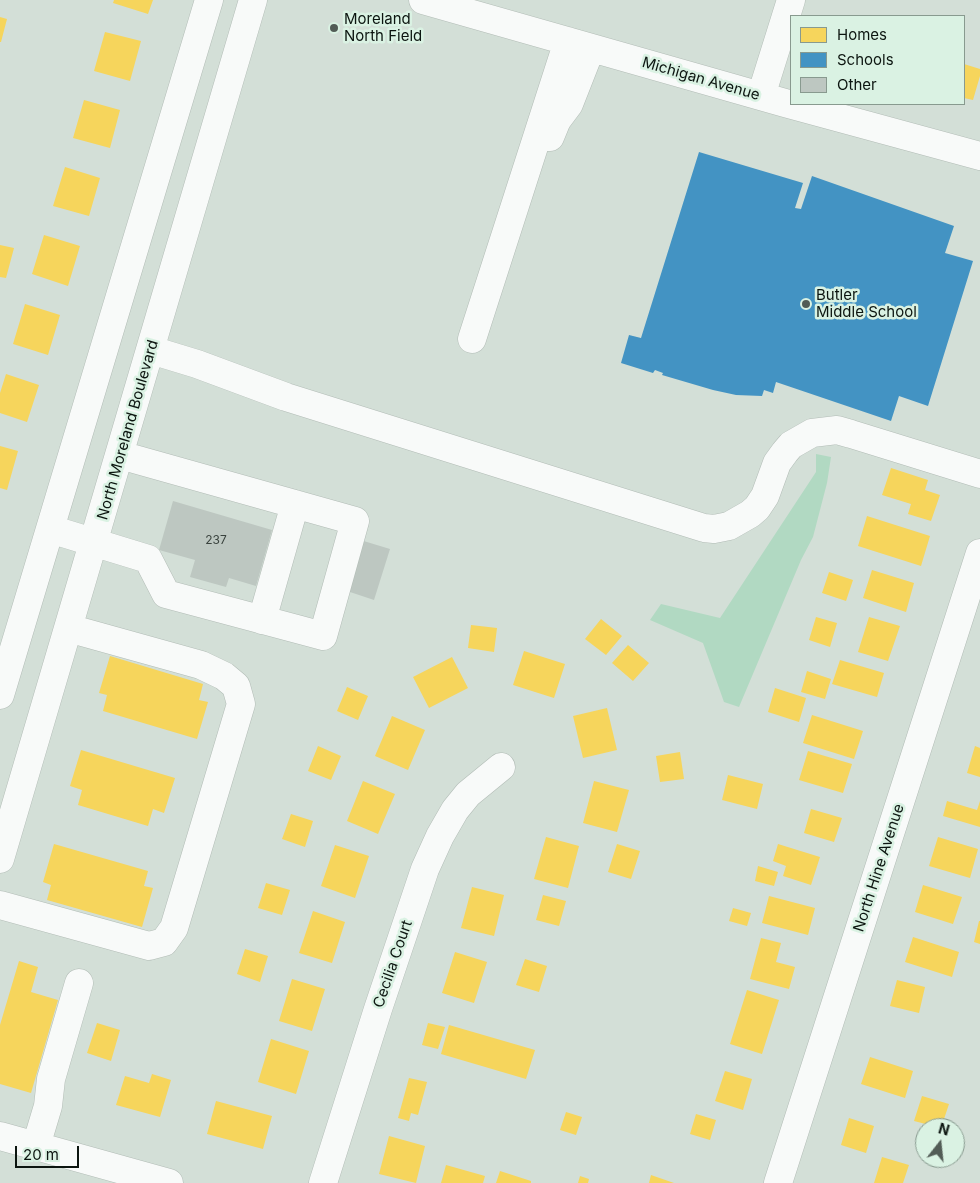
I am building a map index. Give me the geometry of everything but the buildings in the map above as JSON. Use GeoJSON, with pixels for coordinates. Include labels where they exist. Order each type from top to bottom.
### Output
{"type":"FeatureCollection","features":[{"type":"Feature","properties":{"kind":"street"},"geometry":{"type":"LineString","coordinates":[[0,695],[209,0]]}},
{"type":"Feature","properties":{"kind":"street","name":"North Moreland Boulevard"},"geometry":{"type":"LineString","coordinates":[[0,859],[254,0]]}},
{"type":"Feature","properties":{"kind":"street","name":"Michigan Avenue"},"geometry":{"type":"LineString","coordinates":[[423,0],[790,104]]}},
{"type":"Feature","properties":{"kind":"street"},"geometry":{"type":"LineString","coordinates":[[761,96],[791,0]]}},
{"type":"Feature","properties":{"kind":"street"},"geometry":{"type":"LineString","coordinates":[[483,336],[519,251],[530,198],[550,136],[557,120],[569,104],[580,45]]}},
{"type":"Feature","properties":{"kind":"street"},"geometry":{"type":"LineString","coordinates":[[184,83],[226,95]]}},
{"type":"Feature","properties":{"kind":"street","name":"Michigan Avenue"},"geometry":{"type":"LineString","coordinates":[[794,105],[980,156]]}},
{"type":"Feature","properties":{"kind":"street"},"geometry":{"type":"LineString","coordinates":[[151,350],[197,364],[286,397],[704,528],[714,529],[729,526],[757,508],[765,496],[777,464],[785,452],[791,445],[812,433],[837,430],[980,474]]}},
{"type":"Feature","properties":{"kind":"street"},"geometry":{"type":"LineString","coordinates":[[50,529],[148,559],[166,594],[323,636],[355,521],[120,455]]}},
{"type":"Feature","properties":{"kind":"street"},"geometry":{"type":"LineString","coordinates":[[262,620],[294,504]]}},
{"type":"Feature","properties":{"kind":"street","name":"North Hine Avenue"},"geometry":{"type":"LineString","coordinates":[[778,1183],[980,553]]}},
{"type":"Feature","properties":{"kind":"street"},"geometry":{"type":"LineString","coordinates":[[0,904],[148,946],[164,942],[174,928],[241,704],[236,686],[224,676],[201,665],[68,628]]}},
{"type":"Feature","properties":{"kind":"street","name":"Cecilia Court"},"geometry":{"type":"LineString","coordinates":[[323,1183],[425,869],[440,836],[455,810],[468,794],[501,767]]}},
{"type":"Feature","properties":{"kind":"street"},"geometry":{"type":"LineString","coordinates":[[36,1146],[48,1106],[51,1079],[79,983]]}},
{"type":"Feature","properties":{"kind":"street"},"geometry":{"type":"LineString","coordinates":[[0,1136],[169,1183]]}},
{"type":"Feature","properties":{"kind":"green space"},"geometry":{"type":"Polygon","coordinates":[[[816,454],[831,457],[827,483],[813,537],[801,560],[739,707],[724,702],[703,643],[650,620],[661,604],[720,618],[816,472],[816,454]]]}},
{"type":"Feature","properties":{"kind":"place","name":"Moreland North Field"},"geometry":{"type":"Point","coordinates":[334,28]}},
{"type":"Feature","properties":{"kind":"place","name":"Butler Middle School"},"geometry":{"type":"Point","coordinates":[806,304]}}]}
